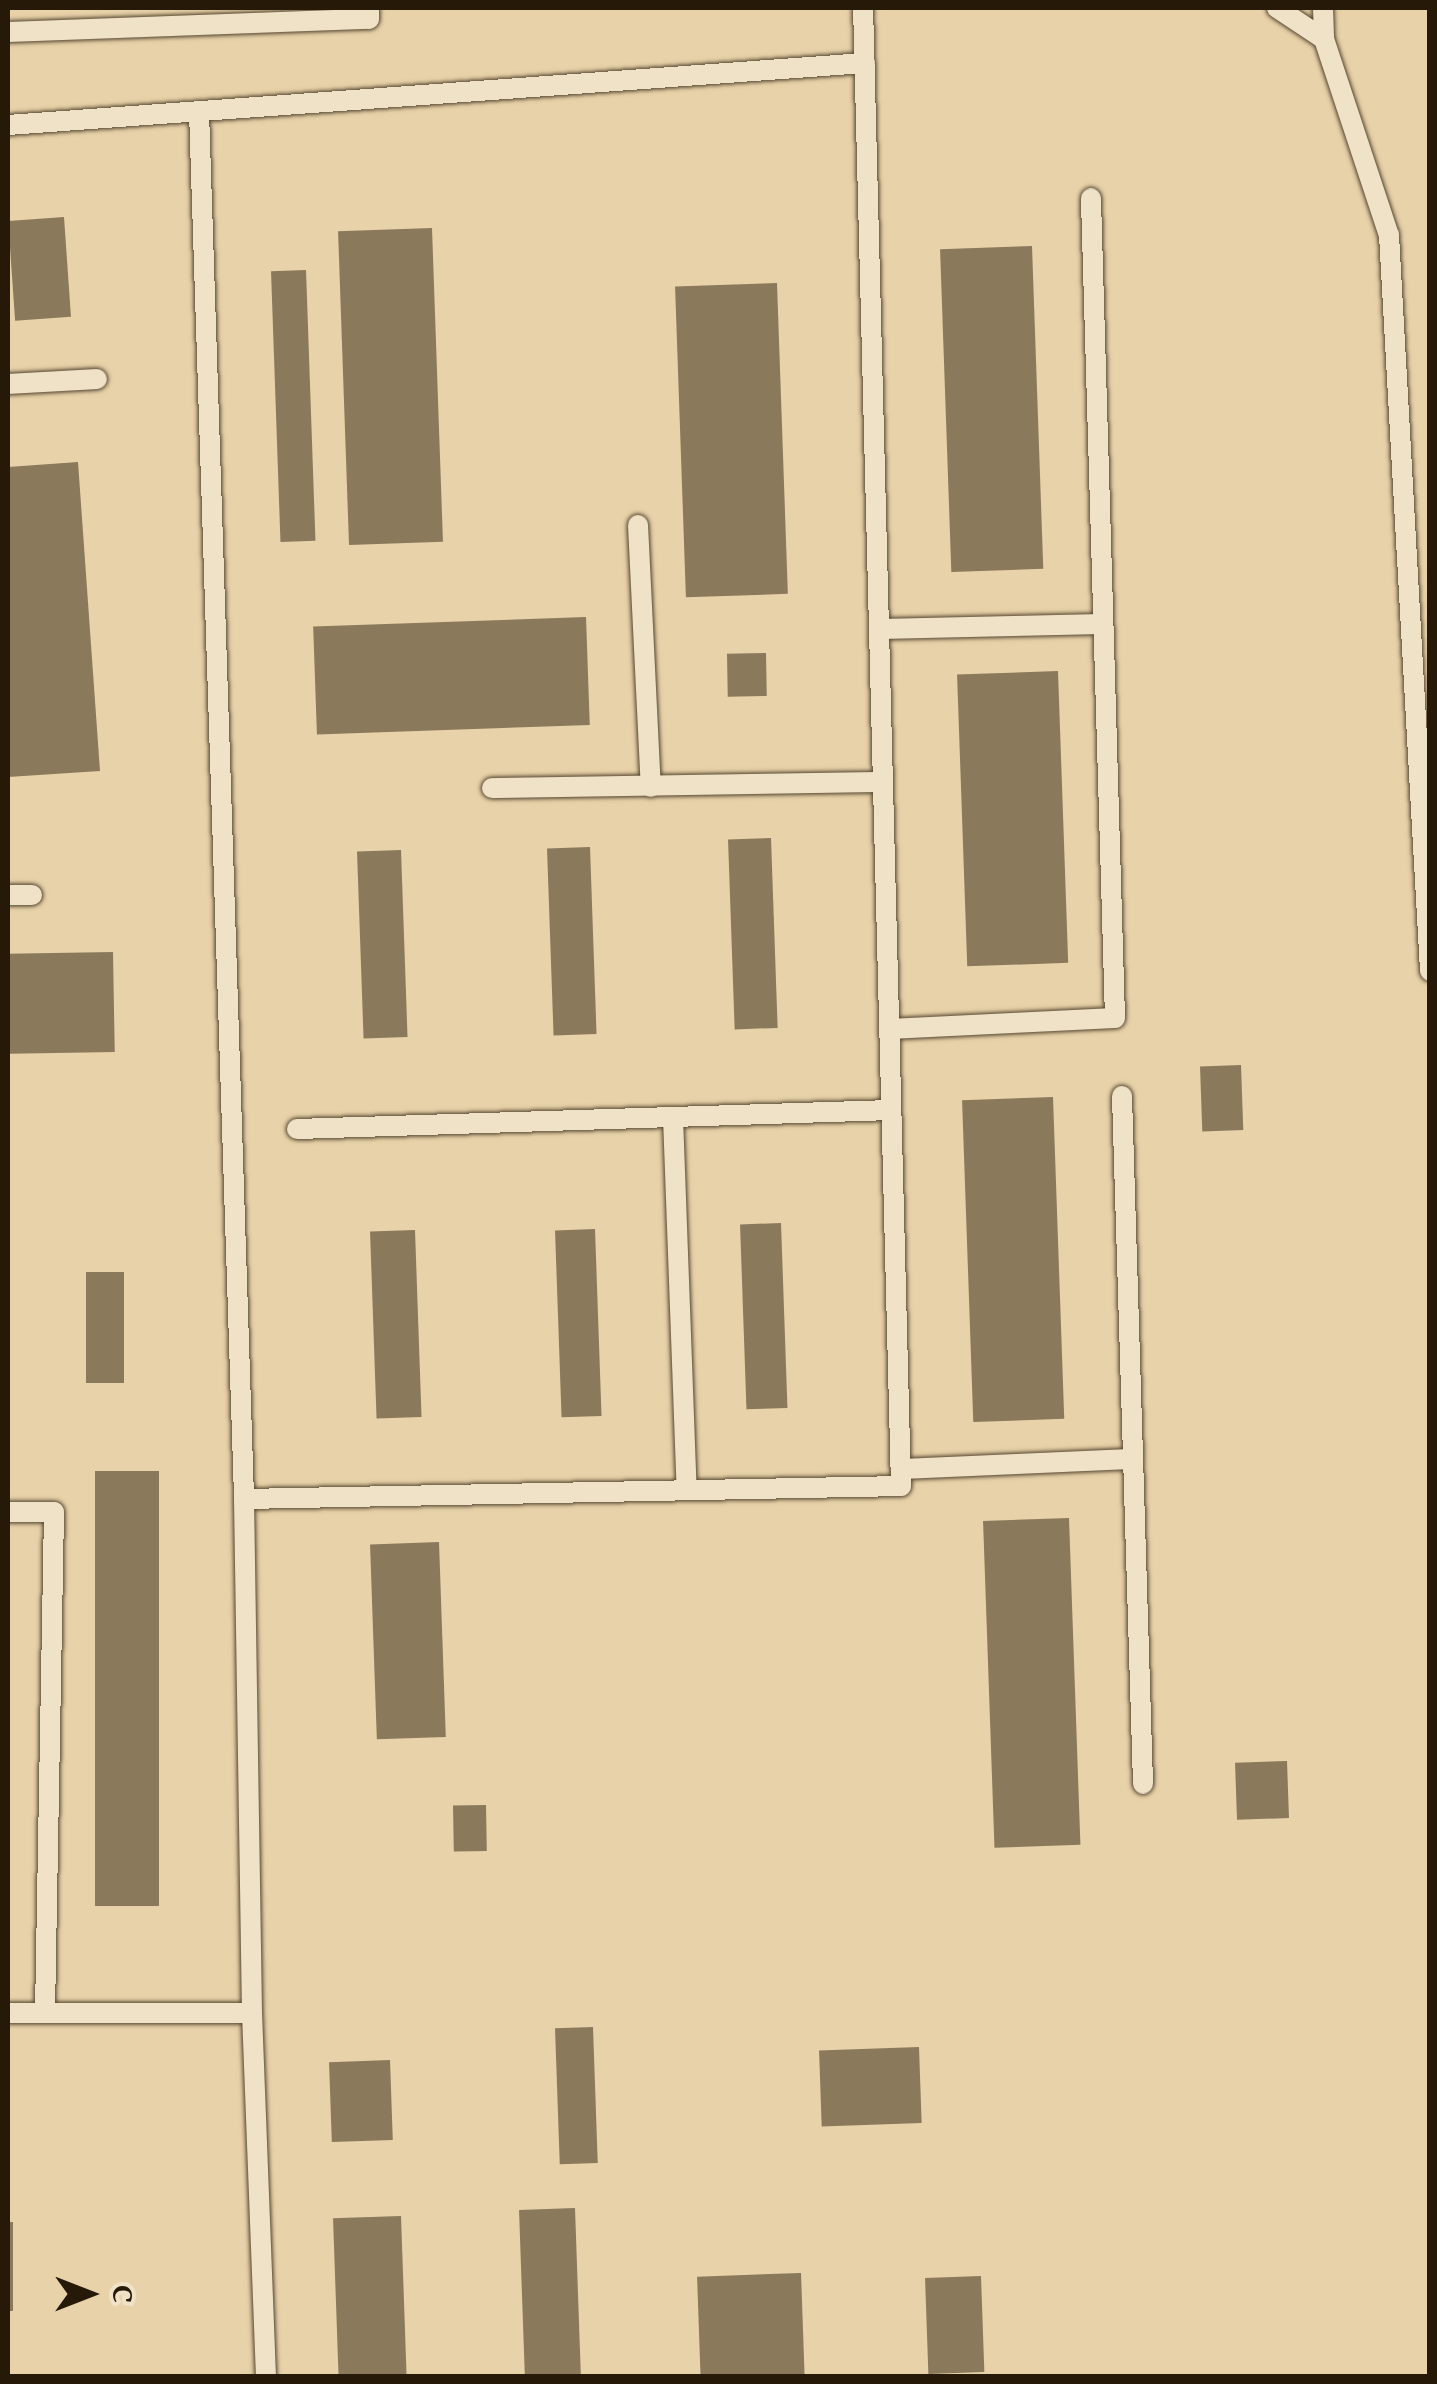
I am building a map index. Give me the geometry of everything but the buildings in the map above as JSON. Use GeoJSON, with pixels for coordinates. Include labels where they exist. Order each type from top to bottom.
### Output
{"type":"FeatureCollection","features":[{"type":"Feature","properties":{"kind":"lane"},"geometry":{"type":"LineString","coordinates":[[8,32],[369,18],[369,8]]}},
{"type":"Feature","properties":{"kind":"lane"},"geometry":{"type":"LineString","coordinates":[[244,1498],[901,1486],[863,8]]}},
{"type":"Feature","properties":{"kind":"lane"},"geometry":{"type":"LineString","coordinates":[[1277,8],[1324,39]]}},
{"type":"Feature","properties":{"kind":"lane"},"geometry":{"type":"LineString","coordinates":[[1323,8],[1324,39],[1388,235],[1430,972]]}},
{"type":"Feature","properties":{"kind":"lane"},"geometry":{"type":"LineString","coordinates":[[8,125],[865,63]]}},
{"type":"Feature","properties":{"kind":"lane"},"geometry":{"type":"LineString","coordinates":[[200,111],[244,1498],[252,2013],[266,2376]]}},
{"type":"Feature","properties":{"kind":"lane"},"geometry":{"type":"LineString","coordinates":[[889,1028],[1114,1018],[1090,198]]}},
{"type":"Feature","properties":{"kind":"lane"},"geometry":{"type":"LineString","coordinates":[[8,384],[96,379]]}},
{"type":"Feature","properties":{"kind":"lane"},"geometry":{"type":"LineString","coordinates":[[638,524],[651,788]]}},
{"type":"Feature","properties":{"kind":"lane"},"geometry":{"type":"LineString","coordinates":[[878,630],[1103,624]]}},
{"type":"Feature","properties":{"kind":"lane"},"geometry":{"type":"LineString","coordinates":[[492,788],[883,782]]}},
{"type":"Feature","properties":{"kind":"lane"},"geometry":{"type":"LineString","coordinates":[[8,896],[32,895]]}},
{"type":"Feature","properties":{"kind":"lane"},"geometry":{"type":"LineString","coordinates":[[1122,1096],[1143,1784]]}},
{"type":"Feature","properties":{"kind":"lane"},"geometry":{"type":"LineString","coordinates":[[297,1130],[891,1110]]}},
{"type":"Feature","properties":{"kind":"lane"},"geometry":{"type":"LineString","coordinates":[[674,1117],[687,1490]]}},
{"type":"Feature","properties":{"kind":"lane"},"geometry":{"type":"LineString","coordinates":[[901,1469],[1132,1459]]}},
{"type":"Feature","properties":{"kind":"lane"},"geometry":{"type":"LineString","coordinates":[[8,1512],[54,1512],[46,2013]]}},
{"type":"Feature","properties":{"kind":"lane"},"geometry":{"type":"LineString","coordinates":[[8,2012],[252,2013]]}}]}
